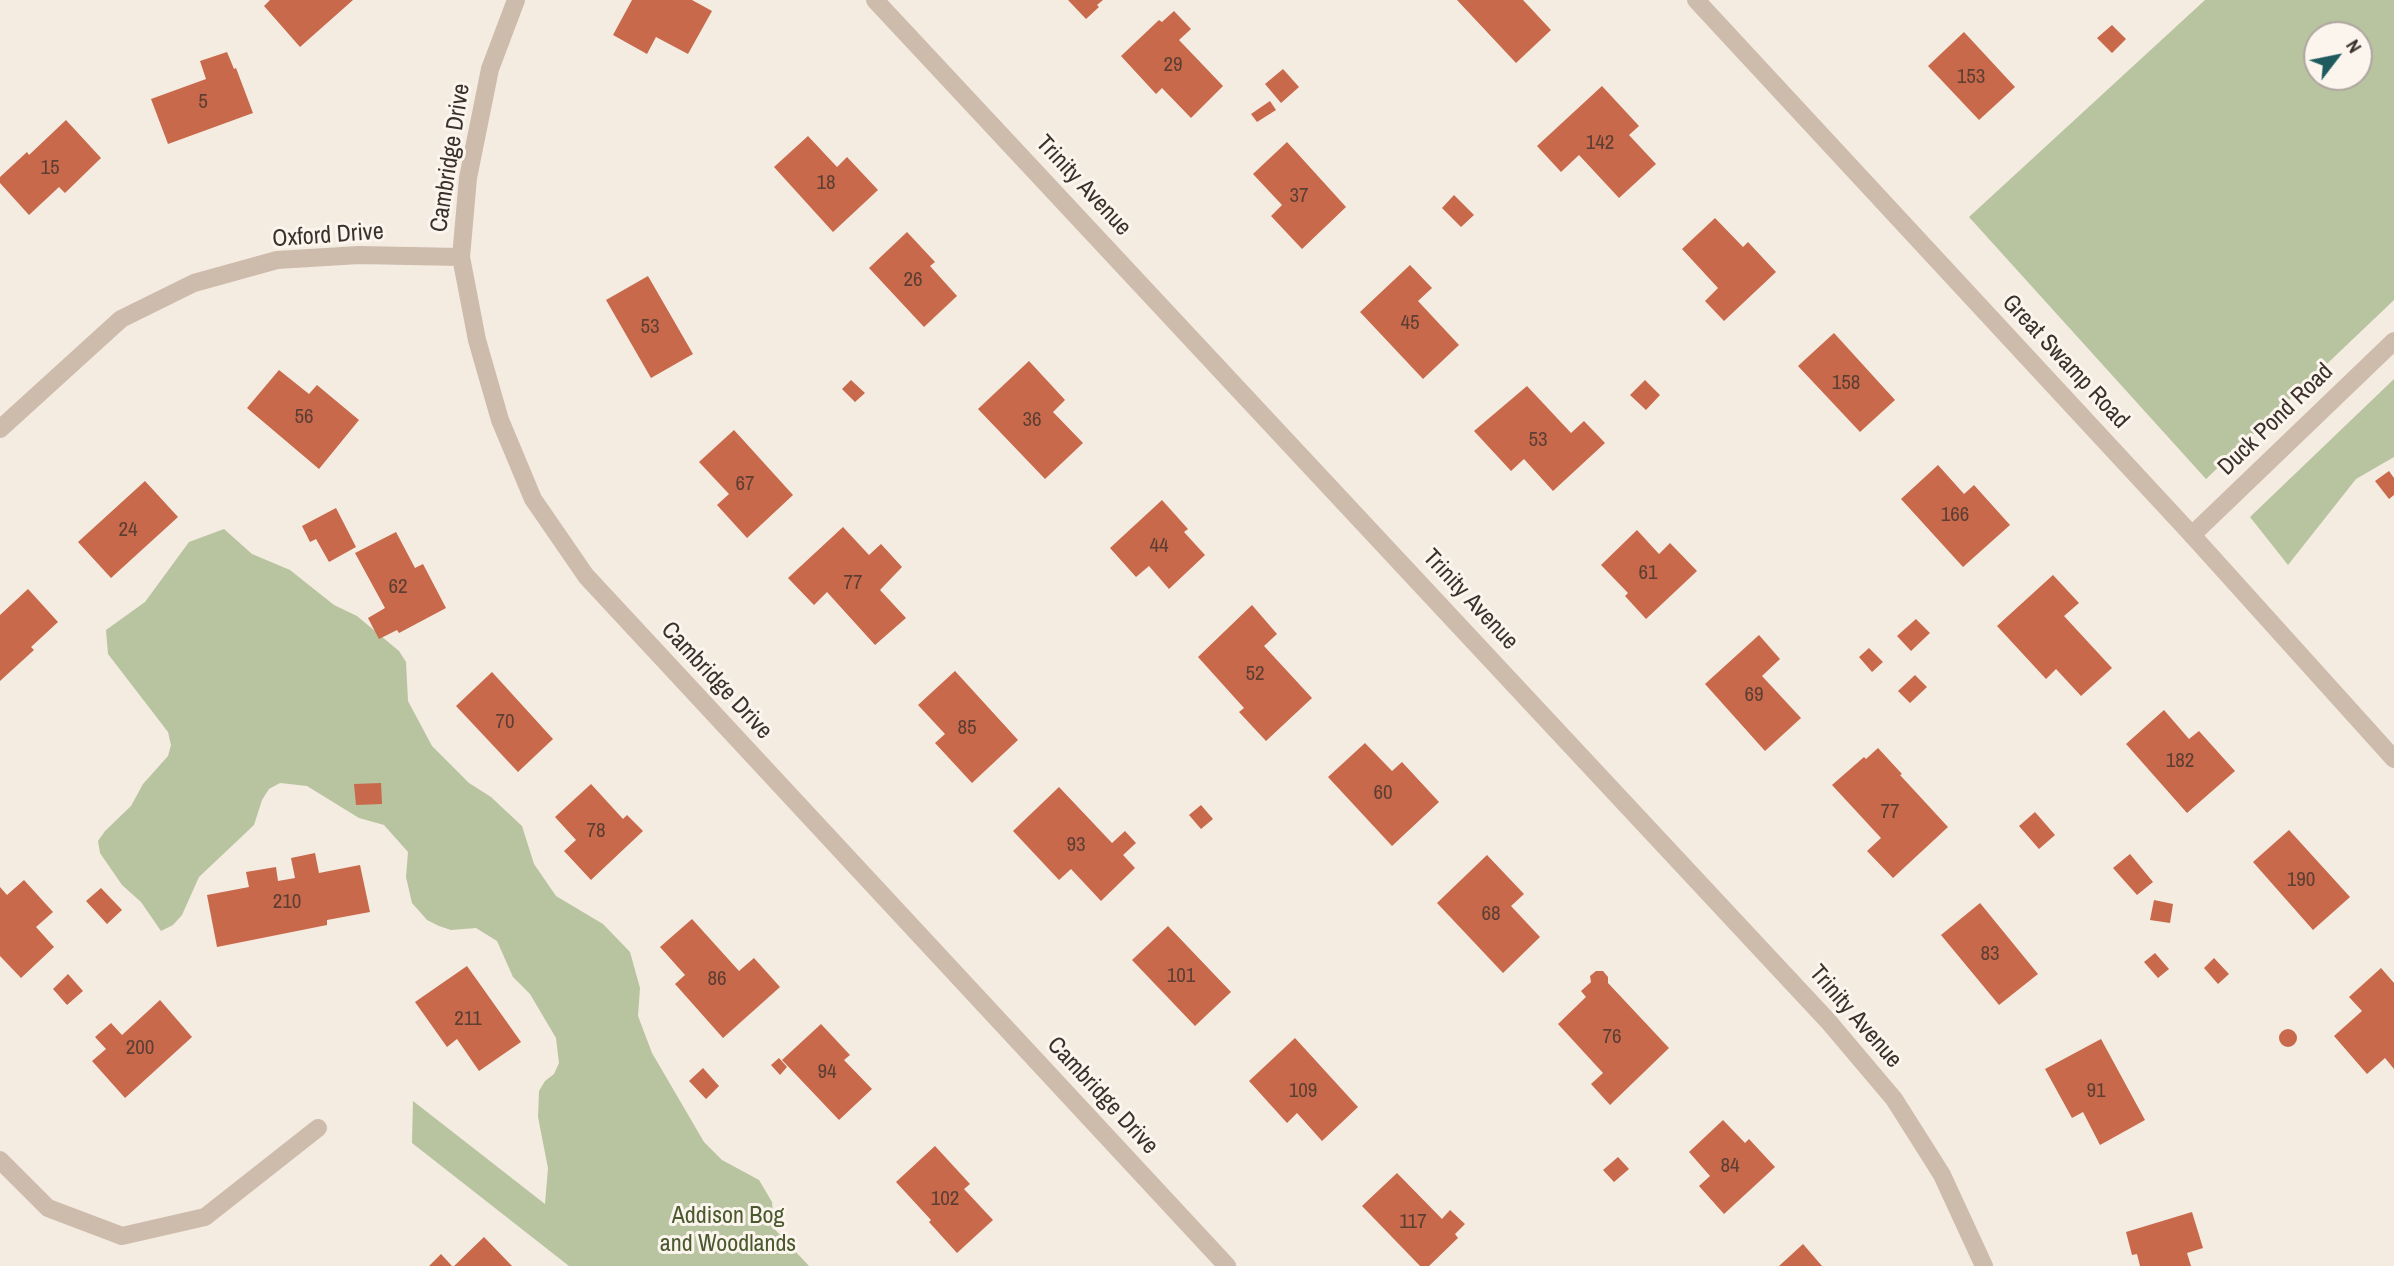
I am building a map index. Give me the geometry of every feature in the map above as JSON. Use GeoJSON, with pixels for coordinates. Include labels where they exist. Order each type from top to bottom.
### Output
{"type":"FeatureCollection","features":[{"type":"Feature","properties":{"kind":"street","name":"Cambridge Drive"},"geometry":{"type":"LineString","coordinates":[[516,0],[490,69],[468,178],[461,257],[477,340],[500,420],[533,499],[586,576],[1227,1266]]}},
{"type":"Feature","properties":{"kind":"street","name":"Trinity Avenue"},"geometry":{"type":"LineString","coordinates":[[875,0],[1828,1021],[1894,1099],[1920,1139],[1942,1175],[1984,1266]]}},
{"type":"Feature","properties":{"kind":"street","name":"Great Swamp Road"},"geometry":{"type":"LineString","coordinates":[[1696,0],[2192,535],[2394,759]]}},
{"type":"Feature","properties":{"kind":"street","name":"Oxford Drive"},"geometry":{"type":"LineString","coordinates":[[0,429],[121,319],[194,283],[277,260],[359,255],[461,257]]}},
{"type":"Feature","properties":{"kind":"street","name":"Duck Pond Road"},"geometry":{"type":"LineString","coordinates":[[2192,535],[2394,341]]}},
{"type":"Feature","properties":{"kind":"street"},"geometry":{"type":"LineString","coordinates":[[0,1160],[48,1208],[122,1236],[205,1217],[318,1128]]}},
{"type":"Feature","properties":{"kind":"green space"},"geometry":{"type":"Polygon","coordinates":[[[2205,0],[2394,0],[2394,300],[2206,479],[1969,217],[2205,0]]]}},
{"type":"Feature","properties":{"kind":"green space"},"geometry":{"type":"Polygon","coordinates":[[[2394,379],[2394,457],[2356,479],[2288,565],[2250,517],[2394,379]]]}},
{"type":"Feature","properties":{"kind":"green space","name":"Addison Bog and Woodlands"},"geometry":{"type":"Polygon","coordinates":[[[224,529],[252,554],[290,570],[334,605],[357,616],[399,651],[406,662],[408,701],[432,746],[469,783],[491,797],[522,826],[534,864],[556,896],[603,924],[630,952],[640,988],[638,1016],[652,1053],[704,1142],[722,1160],[759,1180],[772,1202],[773,1215],[768,1222],[809,1266],[569,1266],[412,1143],[413,1101],[545,1204],[548,1168],[538,1117],[539,1091],[545,1081],[554,1074],[559,1063],[556,1038],[530,994],[513,977],[497,941],[476,928],[451,930],[439,926],[427,920],[412,903],[406,877],[408,852],[384,825],[359,818],[307,786],[280,783],[269,789],[262,800],[254,825],[199,877],[182,915],[173,925],[161,931],[141,902],[122,885],[100,853],[98,841],[131,806],[143,784],[168,756],[171,745],[168,732],[108,654],[106,630],[145,602],[189,542],[224,529]]]}},
{"type":"Feature","properties":{"kind":"building"},"geometry":{"type":"Polygon","coordinates":[[[270,0],[353,0],[300,47],[264,6],[270,0]]]}},
{"type":"Feature","properties":{"kind":"building"},"geometry":{"type":"Polygon","coordinates":[[[632,0],[692,0],[712,11],[688,54],[656,37],[647,54],[613,35],[632,0]]]}},
{"type":"Feature","properties":{"kind":"building"},"geometry":{"type":"Polygon","coordinates":[[[1068,0],[1103,0],[1086,19],[1068,0]]]}},
{"type":"Feature","properties":{"kind":"building"},"geometry":{"type":"Polygon","coordinates":[[[1457,0],[1523,0],[1551,30],[1516,63],[1457,0]]]}},
{"type":"Feature","properties":{"kind":"building"},"geometry":{"type":"Polygon","coordinates":[[[1174,11],[1191,29],[1179,40],[1223,86],[1191,118],[1162,88],[1156,94],[1121,56],[1159,20],[1162,22],[1174,11]]]}},
{"type":"Feature","properties":{"kind":"building"},"geometry":{"type":"Polygon","coordinates":[[[2112,25],[2126,39],[2112,53],[2097,38],[2112,25]]]}},
{"type":"Feature","properties":{"kind":"building"},"geometry":{"type":"Polygon","coordinates":[[[1964,32],[2015,87],[1979,120],[1928,66],[1964,32]]]}},
{"type":"Feature","properties":{"kind":"building"},"geometry":{"type":"Polygon","coordinates":[[[227,52],[253,113],[168,144],[151,99],[206,79],[200,61],[227,52]]]}},
{"type":"Feature","properties":{"kind":"building"},"geometry":{"type":"Polygon","coordinates":[[[1283,69],[1299,87],[1281,103],[1265,84],[1283,69]]]}},
{"type":"Feature","properties":{"kind":"building"},"geometry":{"type":"Polygon","coordinates":[[[1602,86],[1639,126],[1629,135],[1656,164],[1619,198],[1579,155],[1561,172],[1537,146],[1602,86]]]}},
{"type":"Feature","properties":{"kind":"building"},"geometry":{"type":"Polygon","coordinates":[[[1270,101],[1276,110],[1257,122],[1251,114],[1270,101]]]}},
{"type":"Feature","properties":{"kind":"building"},"geometry":{"type":"Polygon","coordinates":[[[66,120],[101,158],[65,193],[59,187],[29,215],[0,183],[0,177],[27,152],[29,155],[66,120]]]}},
{"type":"Feature","properties":{"kind":"building"},"geometry":{"type":"Polygon","coordinates":[[[808,136],[837,167],[847,157],[878,190],[833,232],[774,167],[808,136]]]}},
{"type":"Feature","properties":{"kind":"building"},"geometry":{"type":"Polygon","coordinates":[[[1287,142],[1346,207],[1302,249],[1271,216],[1282,205],[1253,174],[1287,142]]]}},
{"type":"Feature","properties":{"kind":"building"},"geometry":{"type":"Polygon","coordinates":[[[1454,195],[1474,215],[1461,227],[1442,208],[1454,195]]]}},
{"type":"Feature","properties":{"kind":"building"},"geometry":{"type":"Polygon","coordinates":[[[1715,218],[1743,247],[1748,242],[1776,272],[1724,321],[1705,301],[1718,288],[1682,249],[1715,218]]]}},
{"type":"Feature","properties":{"kind":"building"},"geometry":{"type":"Polygon","coordinates":[[[907,232],[935,262],[930,266],[957,296],[924,327],[869,268],[907,232]]]}},
{"type":"Feature","properties":{"kind":"building"},"geometry":{"type":"Polygon","coordinates":[[[1410,265],[1432,288],[1418,301],[1459,345],[1423,379],[1360,312],[1410,265]]]}},
{"type":"Feature","properties":{"kind":"building"},"geometry":{"type":"Polygon","coordinates":[[[648,276],[693,354],[651,378],[606,300],[648,276]]]}},
{"type":"Feature","properties":{"kind":"building"},"geometry":{"type":"Polygon","coordinates":[[[1834,333],[1895,400],[1860,432],[1798,366],[1834,333]]]}},
{"type":"Feature","properties":{"kind":"building"},"geometry":{"type":"Polygon","coordinates":[[[1029,361],[1065,400],[1053,412],[1083,443],[1045,479],[978,409],[1029,361]]]}},
{"type":"Feature","properties":{"kind":"building"},"geometry":{"type":"Polygon","coordinates":[[[279,370],[309,394],[317,385],[359,420],[319,469],[247,408],[279,370]]]}},
{"type":"Feature","properties":{"kind":"building"},"geometry":{"type":"Polygon","coordinates":[[[851,380],[865,393],[855,402],[842,389],[851,380]]]}},
{"type":"Feature","properties":{"kind":"building"},"geometry":{"type":"Polygon","coordinates":[[[1645,380],[1660,395],[1646,410],[1630,395],[1645,380]]]}},
{"type":"Feature","properties":{"kind":"building"},"geometry":{"type":"Polygon","coordinates":[[[1527,386],[1571,433],[1584,421],[1605,443],[1553,491],[1524,459],[1511,471],[1474,431],[1527,386]]]}},
{"type":"Feature","properties":{"kind":"building"},"geometry":{"type":"Polygon","coordinates":[[[734,430],[793,495],[747,538],[717,505],[729,494],[699,462],[734,430]]]}},
{"type":"Feature","properties":{"kind":"building"},"geometry":{"type":"Polygon","coordinates":[[[1938,465],[1964,494],[1974,485],[2010,525],[1963,567],[1901,499],[1938,465]]]}},
{"type":"Feature","properties":{"kind":"building"},"geometry":{"type":"Polygon","coordinates":[[[2389,471],[2394,478],[2394,495],[2389,499],[2375,481],[2389,471]]]}},
{"type":"Feature","properties":{"kind":"building"},"geometry":{"type":"Polygon","coordinates":[[[145,481],[178,517],[111,578],[78,542],[145,481]]]}},
{"type":"Feature","properties":{"kind":"building"},"geometry":{"type":"Polygon","coordinates":[[[1162,500],[1188,529],[1184,532],[1205,555],[1169,589],[1149,566],[1136,577],[1110,548],[1162,500]]]}},
{"type":"Feature","properties":{"kind":"building"},"geometry":{"type":"Polygon","coordinates":[[[336,508],[356,547],[329,562],[316,539],[310,542],[302,526],[336,508]]]}},
{"type":"Feature","properties":{"kind":"building"},"geometry":{"type":"Polygon","coordinates":[[[843,527],[869,555],[881,544],[902,567],[880,590],[906,618],[875,645],[827,592],[814,605],[788,578],[843,527]]]}},
{"type":"Feature","properties":{"kind":"building"},"geometry":{"type":"Polygon","coordinates":[[[1637,530],[1659,554],[1670,543],[1697,571],[1646,619],[1625,596],[1628,593],[1601,565],[1637,530]]]}},
{"type":"Feature","properties":{"kind":"building"},"geometry":{"type":"Polygon","coordinates":[[[396,532],[415,568],[423,564],[446,608],[399,633],[397,630],[379,639],[368,618],[385,608],[355,553],[396,532]]]}},
{"type":"Feature","properties":{"kind":"building"},"geometry":{"type":"Polygon","coordinates":[[[2053,575],[2079,603],[2064,616],[2112,668],[2081,696],[2056,669],[2046,679],[1997,626],[2053,575]]]}},
{"type":"Feature","properties":{"kind":"building"},"geometry":{"type":"Polygon","coordinates":[[[28,589],[58,622],[31,647],[34,650],[0,681],[0,615],[28,589]]]}},
{"type":"Feature","properties":{"kind":"building"},"geometry":{"type":"Polygon","coordinates":[[[1252,605],[1277,634],[1264,646],[1312,698],[1266,741],[1239,712],[1244,708],[1198,657],[1252,605]]]}},
{"type":"Feature","properties":{"kind":"building"},"geometry":{"type":"Polygon","coordinates":[[[1916,619],[1930,633],[1911,651],[1897,636],[1916,619]]]}},
{"type":"Feature","properties":{"kind":"building"},"geometry":{"type":"Polygon","coordinates":[[[1759,635],[1780,659],[1762,676],[1801,718],[1765,751],[1705,684],[1759,635]]]}},
{"type":"Feature","properties":{"kind":"building"},"geometry":{"type":"Polygon","coordinates":[[[1869,648],[1883,662],[1872,672],[1859,657],[1869,648]]]}},
{"type":"Feature","properties":{"kind":"building"},"geometry":{"type":"Polygon","coordinates":[[[955,671],[1018,740],[972,783],[935,743],[945,734],[918,705],[955,671]]]}},
{"type":"Feature","properties":{"kind":"building"},"geometry":{"type":"Polygon","coordinates":[[[492,672],[553,739],[518,772],[456,706],[492,672]]]}},
{"type":"Feature","properties":{"kind":"building"},"geometry":{"type":"Polygon","coordinates":[[[1915,675],[1927,687],[1910,703],[1898,691],[1915,675]]]}},
{"type":"Feature","properties":{"kind":"building"},"geometry":{"type":"Polygon","coordinates":[[[2164,710],[2189,739],[2199,731],[2235,771],[2187,813],[2126,744],[2164,710]]]}},
{"type":"Feature","properties":{"kind":"building"},"geometry":{"type":"Polygon","coordinates":[[[1365,743],[1392,771],[1402,762],[1439,802],[1392,846],[1328,777],[1365,743]]]}},
{"type":"Feature","properties":{"kind":"building"},"geometry":{"type":"Polygon","coordinates":[[[1878,748],[1948,827],[1893,878],[1867,851],[1881,838],[1832,785],[1878,748]]]}},
{"type":"Feature","properties":{"kind":"building"},"geometry":{"type":"Polygon","coordinates":[[[381,783],[382,804],[356,805],[354,784],[381,783]]]}},
{"type":"Feature","properties":{"kind":"building"},"geometry":{"type":"Polygon","coordinates":[[[591,784],[623,819],[627,815],[643,831],[591,880],[564,851],[576,840],[555,817],[591,784]]]}},
{"type":"Feature","properties":{"kind":"building"},"geometry":{"type":"Polygon","coordinates":[[[1059,787],[1112,843],[1125,831],[1136,843],[1123,855],[1135,868],[1101,901],[1071,869],[1059,880],[1013,831],[1059,787]]]}},
{"type":"Feature","properties":{"kind":"building"},"geometry":{"type":"Polygon","coordinates":[[[1201,805],[1213,819],[1201,829],[1189,815],[1201,805]]]}},
{"type":"Feature","properties":{"kind":"building"},"geometry":{"type":"Polygon","coordinates":[[[2035,812],[2055,835],[2039,849],[2019,826],[2035,812]]]}},
{"type":"Feature","properties":{"kind":"building"},"geometry":{"type":"Polygon","coordinates":[[[2289,830],[2350,897],[2313,930],[2253,862],[2289,830]]]}},
{"type":"Feature","properties":{"kind":"building"},"geometry":{"type":"Polygon","coordinates":[[[315,853],[319,873],[360,865],[370,912],[327,920],[327,925],[217,947],[207,895],[249,887],[246,872],[276,867],[278,881],[295,878],[291,858],[315,853]]]}},
{"type":"Feature","properties":{"kind":"building"},"geometry":{"type":"Polygon","coordinates":[[[2130,854],[2153,882],[2137,895],[2113,868],[2130,854]]]}},
{"type":"Feature","properties":{"kind":"building"},"geometry":{"type":"Polygon","coordinates":[[[1487,855],[1524,894],[1511,906],[1540,937],[1503,973],[1437,903],[1487,855]]]}},
{"type":"Feature","properties":{"kind":"building"},"geometry":{"type":"Polygon","coordinates":[[[24,880],[53,912],[36,927],[54,947],[21,978],[0,956],[0,887],[7,895],[24,880]]]}},
{"type":"Feature","properties":{"kind":"building"},"geometry":{"type":"Polygon","coordinates":[[[101,888],[122,910],[107,924],[86,901],[101,888]]]}},
{"type":"Feature","properties":{"kind":"building"},"geometry":{"type":"Polygon","coordinates":[[[2154,900],[2173,904],[2170,923],[2150,920],[2154,900]]]}},
{"type":"Feature","properties":{"kind":"building"},"geometry":{"type":"Polygon","coordinates":[[[1980,903],[2038,974],[1999,1005],[1941,935],[1980,903]]]}},
{"type":"Feature","properties":{"kind":"building"},"geometry":{"type":"Polygon","coordinates":[[[692,919],[739,971],[754,958],[780,987],[723,1038],[675,984],[685,975],[660,947],[692,919]]]}},
{"type":"Feature","properties":{"kind":"building"},"geometry":{"type":"Polygon","coordinates":[[[1168,926],[1231,992],[1195,1026],[1132,960],[1168,926]]]}},
{"type":"Feature","properties":{"kind":"building"},"geometry":{"type":"Polygon","coordinates":[[[2155,953],[2169,969],[2158,978],[2144,962],[2155,953]]]}},
{"type":"Feature","properties":{"kind":"building"},"geometry":{"type":"Polygon","coordinates":[[[2214,958],[2229,974],[2218,984],[2204,968],[2214,958]]]}},
{"type":"Feature","properties":{"kind":"building"},"geometry":{"type":"Polygon","coordinates":[[[467,966],[521,1042],[479,1071],[457,1039],[447,1047],[415,1002],[467,966]]]}},
{"type":"Feature","properties":{"kind":"building"},"geometry":{"type":"Polygon","coordinates":[[[2381,968],[2394,983],[2394,1069],[2385,1058],[2367,1074],[2334,1036],[2362,1011],[2349,997],[2381,968]]]}},
{"type":"Feature","properties":{"kind":"building"},"geometry":{"type":"Polygon","coordinates":[[[1596,971],[1603,971],[1608,977],[1608,983],[1669,1048],[1610,1105],[1591,1084],[1603,1073],[1558,1024],[1586,997],[1581,991],[1591,982],[1590,976],[1596,971]]]}},
{"type":"Feature","properties":{"kind":"building"},"geometry":{"type":"Polygon","coordinates":[[[68,974],[83,991],[67,1005],[53,989],[68,974]]]}},
{"type":"Feature","properties":{"kind":"building"},"geometry":{"type":"Polygon","coordinates":[[[160,1000],[192,1037],[125,1098],[92,1061],[106,1049],[95,1037],[111,1023],[122,1035],[160,1000]]]}},
{"type":"Feature","properties":{"kind":"building"},"geometry":{"type":"Polygon","coordinates":[[[821,1024],[850,1055],[844,1060],[872,1089],[839,1120],[782,1060],[821,1024]]]}},
{"type":"Feature","properties":{"kind":"building"},"geometry":{"type":"Polygon","coordinates":[[[2288,1029],[2294,1032],[2297,1038],[2294,1044],[2288,1047],[2282,1044],[2279,1038],[2282,1032],[2288,1029]]]}},
{"type":"Feature","properties":{"kind":"building"},"geometry":{"type":"Polygon","coordinates":[[[1295,1038],[1358,1107],[1322,1141],[1297,1113],[1287,1123],[1249,1081],[1295,1038]]]}},
{"type":"Feature","properties":{"kind":"building"},"geometry":{"type":"Polygon","coordinates":[[[2101,1039],[2145,1120],[2100,1145],[2083,1112],[2072,1118],[2045,1069],[2101,1039]]]}},
{"type":"Feature","properties":{"kind":"building"},"geometry":{"type":"Polygon","coordinates":[[[779,1058],[787,1067],[780,1075],[771,1065],[779,1058]]]}},
{"type":"Feature","properties":{"kind":"building"},"geometry":{"type":"Polygon","coordinates":[[[703,1068],[719,1086],[706,1099],[689,1081],[703,1068]]]}},
{"type":"Feature","properties":{"kind":"building"},"geometry":{"type":"Polygon","coordinates":[[[1723,1120],[1745,1143],[1749,1139],[1775,1167],[1724,1214],[1699,1186],[1710,1176],[1689,1152],[1723,1120]]]}},
{"type":"Feature","properties":{"kind":"building"},"geometry":{"type":"Polygon","coordinates":[[[935,1146],[970,1184],[964,1189],[993,1220],[957,1253],[896,1182],[935,1146]]]}},
{"type":"Feature","properties":{"kind":"building"},"geometry":{"type":"Polygon","coordinates":[[[1618,1157],[1629,1169],[1614,1182],[1603,1170],[1618,1157]]]}},
{"type":"Feature","properties":{"kind":"building"},"geometry":{"type":"Polygon","coordinates":[[[1397,1173],[1442,1219],[1450,1210],[1465,1224],[1455,1234],[1458,1238],[1429,1266],[1420,1266],[1362,1206],[1397,1173]]]}},
{"type":"Feature","properties":{"kind":"building"},"geometry":{"type":"Polygon","coordinates":[[[2192,1212],[2203,1248],[2187,1253],[2191,1266],[2140,1266],[2137,1254],[2132,1255],[2126,1232],[2192,1212]]]}},
{"type":"Feature","properties":{"kind":"building"},"geometry":{"type":"Polygon","coordinates":[[[484,1237],[512,1266],[454,1266],[484,1237]]]}},
{"type":"Feature","properties":{"kind":"building"},"geometry":{"type":"Polygon","coordinates":[[[1803,1244],[1822,1266],[1779,1266],[1803,1244]]]}},
{"type":"Feature","properties":{"kind":"building"},"geometry":{"type":"Polygon","coordinates":[[[441,1254],[452,1266],[429,1266],[441,1254]]]}}]}
